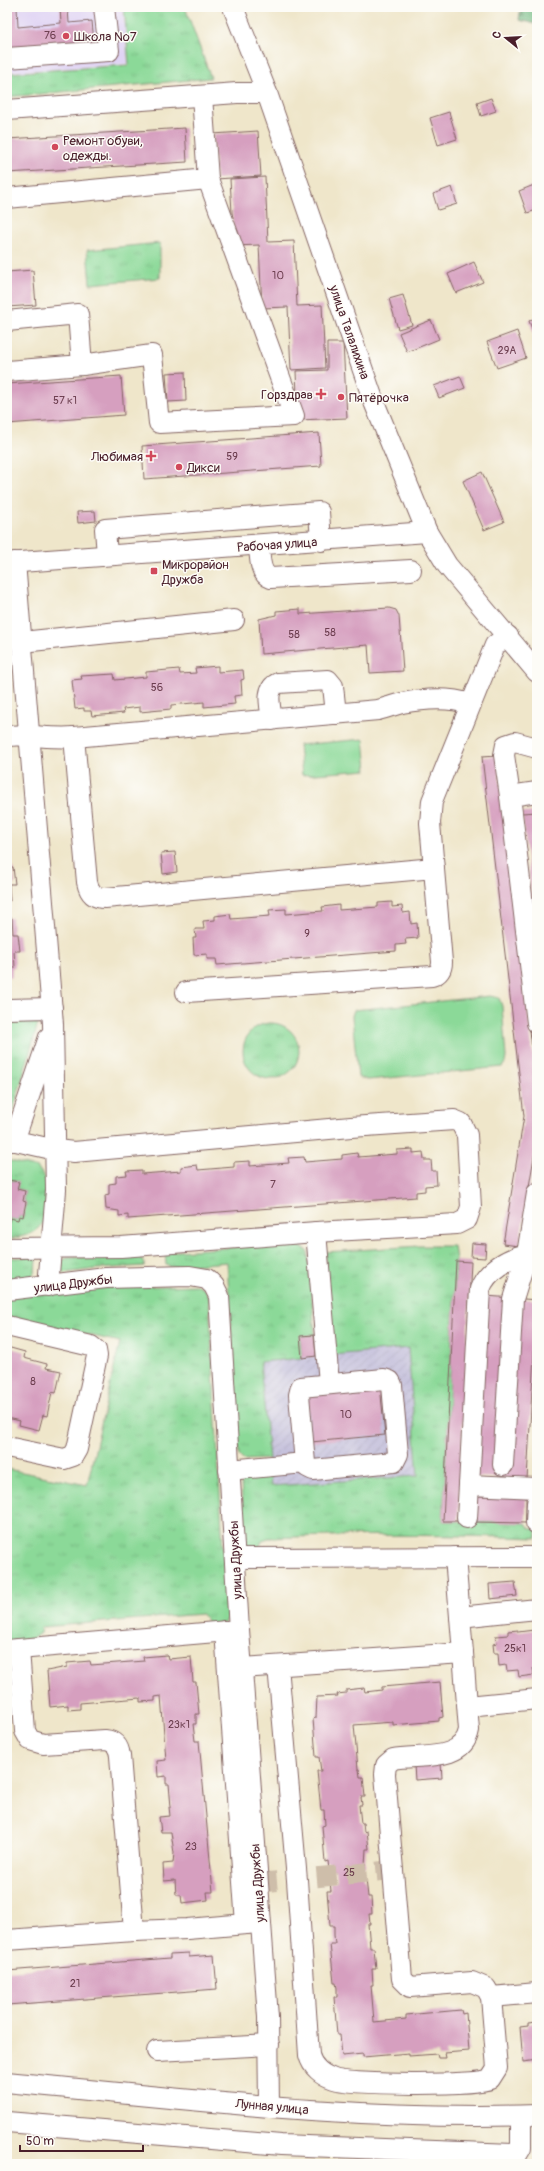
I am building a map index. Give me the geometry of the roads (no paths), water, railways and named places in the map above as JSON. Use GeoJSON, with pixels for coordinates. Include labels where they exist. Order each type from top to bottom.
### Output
{"type":"FeatureCollection","features":[{"type":"Feature","properties":{"kind":"street"},"geometry":{"type":"LineString","coordinates":[[7,58],[108,51],[104,7]]}},
{"type":"Feature","properties":{"kind":"street","name":"улица Талалихина"},"geometry":{"type":"LineString","coordinates":[[233,7],[267,93],[374,402],[427,532],[447,565],[537,672]]}},
{"type":"Feature","properties":{"kind":"street"},"geometry":{"type":"LineString","coordinates":[[7,110],[202,96],[267,93]]}},
{"type":"Feature","properties":{"kind":"street"},"geometry":{"type":"LineString","coordinates":[[7,371],[82,364],[152,355],[159,423],[294,416],[208,179],[202,96]]}},
{"type":"Feature","properties":{"kind":"street"},"geometry":{"type":"LineString","coordinates":[[7,198],[208,179]]}},
{"type":"Feature","properties":{"kind":"street"},"geometry":{"type":"LineString","coordinates":[[7,321],[78,314],[82,364]]}},
{"type":"Feature","properties":{"kind":"street"},"geometry":{"type":"LineString","coordinates":[[107,555],[105,529],[318,512],[321,541]]}},
{"type":"Feature","properties":{"kind":"street","name":"Рабочая улица"},"geometry":{"type":"LineString","coordinates":[[11,563],[427,532]]}},
{"type":"Feature","properties":{"kind":"street"},"geometry":{"type":"LineString","coordinates":[[259,545],[262,570],[266,576],[271,578],[411,570]]}},
{"type":"Feature","properties":{"kind":"street"},"geometry":{"type":"LineString","coordinates":[[11,563],[17,649],[30,735],[53,1016],[56,1197],[48,1286]]}},
{"type":"Feature","properties":{"kind":"street"},"geometry":{"type":"LineString","coordinates":[[17,649],[234,620]]}},
{"type":"Feature","properties":{"kind":"street"},"geometry":{"type":"LineString","coordinates":[[186,992],[435,975],[441,969],[442,962],[430,823],[432,801],[495,645],[508,636]]}},
{"type":"Feature","properties":{"kind":"street"},"geometry":{"type":"LineString","coordinates":[[272,720],[271,688],[278,683],[322,679],[330,681],[333,689],[336,714]]}},
{"type":"Feature","properties":{"kind":"street"},"geometry":{"type":"LineString","coordinates":[[7,736],[30,735],[48,739],[74,737],[378,710],[418,701],[455,700],[470,704]]}},
{"type":"Feature","properties":{"kind":"street"},"geometry":{"type":"LineString","coordinates":[[74,737],[87,882],[90,891],[96,897],[109,898],[434,868]]}},
{"type":"Feature","properties":{"kind":"street"},"geometry":{"type":"LineString","coordinates":[[537,748],[515,742],[506,745],[504,755],[537,1023]]}},
{"type":"Feature","properties":{"kind":"street"},"geometry":{"type":"LineString","coordinates":[[510,796],[537,792]]}},
{"type":"Feature","properties":{"kind":"street"},"geometry":{"type":"LineString","coordinates":[[7,1009],[53,1016]]}},
{"type":"Feature","properties":{"kind":"street"},"geometry":{"type":"LineString","coordinates":[[7,1248],[121,1247],[316,1232],[457,1224],[464,1222],[469,1216],[471,1207],[467,1135],[464,1127],[458,1121],[449,1120],[207,1139],[83,1151],[56,1150],[10,1140],[53,1016]]}},
{"type":"Feature","properties":{"kind":"street"},"geometry":{"type":"LineString","coordinates":[[504,1464],[513,1299],[532,1260],[537,1193]]}},
{"type":"Feature","properties":{"kind":"street"},"geometry":{"type":"LineString","coordinates":[[316,1232],[329,1383]]}},
{"type":"Feature","properties":{"kind":"street"},"geometry":{"type":"LineString","coordinates":[[467,1518],[480,1289],[485,1279],[511,1259],[532,1260]]}},
{"type":"Feature","properties":{"kind":"street","name":"улица Дружбы"},"geometry":{"type":"LineString","coordinates":[[7,1290],[98,1279],[194,1276],[211,1282],[217,1291],[220,1304],[235,1558],[232,1630],[242,1668],[253,1923],[269,2046],[269,2106]]}},
{"type":"Feature","properties":{"kind":"street"},"geometry":{"type":"LineString","coordinates":[[7,1326],[91,1346],[96,1350],[97,1356],[77,1449],[73,1456],[64,1459],[7,1447]]}},
{"type":"Feature","properties":{"kind":"street"},"geometry":{"type":"LineString","coordinates":[[384,1378],[390,1381],[392,1385],[398,1457],[392,1463],[314,1470],[309,1469],[305,1463],[300,1390],[307,1385],[384,1378]]}},
{"type":"Feature","properties":{"kind":"street"},"geometry":{"type":"LineString","coordinates":[[229,1470],[305,1463]]}},
{"type":"Feature","properties":{"kind":"street"},"geometry":{"type":"LineString","coordinates":[[469,1485],[537,1488]]}},
{"type":"Feature","properties":{"kind":"street"},"geometry":{"type":"LineString","coordinates":[[536,1523],[537,1503]]}},
{"type":"Feature","properties":{"kind":"street"},"geometry":{"type":"LineString","coordinates":[[278,1666],[297,1880],[309,2055],[312,2063],[328,2077],[348,2082],[470,2083],[487,2080],[493,2077],[497,2068],[491,1997],[486,1988],[478,1983],[410,1986],[404,1982],[401,1975],[385,1769],[386,1765],[393,1759],[445,1753],[462,1746],[469,1730],[455,1556]]}},
{"type":"Feature","properties":{"kind":"street"},"geometry":{"type":"LineString","coordinates":[[235,1558],[455,1556],[537,1557]]}},
{"type":"Feature","properties":{"kind":"street"},"geometry":{"type":"LineString","coordinates":[[460,1617],[537,1609]]}},
{"type":"Feature","properties":{"kind":"street"},"geometry":{"type":"LineString","coordinates":[[7,1940],[134,1931],[175,1930],[253,1923],[232,1630],[13,1649],[25,1730],[30,1740],[43,1744],[105,1740],[112,1742],[118,1747],[120,1756],[134,1931]]}},
{"type":"Feature","properties":{"kind":"street"},"geometry":{"type":"LineString","coordinates":[[242,1668],[463,1653]]}},
{"type":"Feature","properties":{"kind":"street"},"geometry":{"type":"LineString","coordinates":[[468,1706],[537,1699]]}},
{"type":"Feature","properties":{"kind":"street"},"geometry":{"type":"LineString","coordinates":[[491,1997],[537,1993]]}},
{"type":"Feature","properties":{"kind":"street"},"geometry":{"type":"LineString","coordinates":[[157,2051],[269,2046]]}},
{"type":"Feature","properties":{"kind":"street","name":"Лунная улица"},"geometry":{"type":"LineString","coordinates":[[8,2086],[373,2113],[529,2115]]}},
{"type":"Feature","properties":{"kind":"street"},"geometry":{"type":"LineString","coordinates":[[7,2122],[281,2145],[513,2154],[518,2153],[521,2148],[529,2115]]}},
{"type":"Feature","properties":{"kind":"tunnel"},"geometry":{"type":"LineString","coordinates":[[257,1883],[393,1870]]}},
{"type":"Feature","properties":{"kind":"place","name":"Школа №7"},"geometry":{"type":"Point","coordinates":[66,36]}},
{"type":"Feature","properties":{"kind":"place","name":"Ремонт обуви, одежды."},"geometry":{"type":"Point","coordinates":[55,147]}},
{"type":"Feature","properties":{"kind":"place","name":"Горздрав"},"geometry":{"type":"Point","coordinates":[321,394]}},
{"type":"Feature","properties":{"kind":"place","name":"Пятёрочка"},"geometry":{"type":"Point","coordinates":[341,397]}},
{"type":"Feature","properties":{"kind":"place","name":"Любимая"},"geometry":{"type":"Point","coordinates":[151,456]}},
{"type":"Feature","properties":{"kind":"place","name":"Дикси"},"geometry":{"type":"Point","coordinates":[179,467]}},
{"type":"Feature","properties":{"kind":"place","name":"Микрорайон Дружба"},"geometry":{"type":"Point","coordinates":[154,571]}}]}
